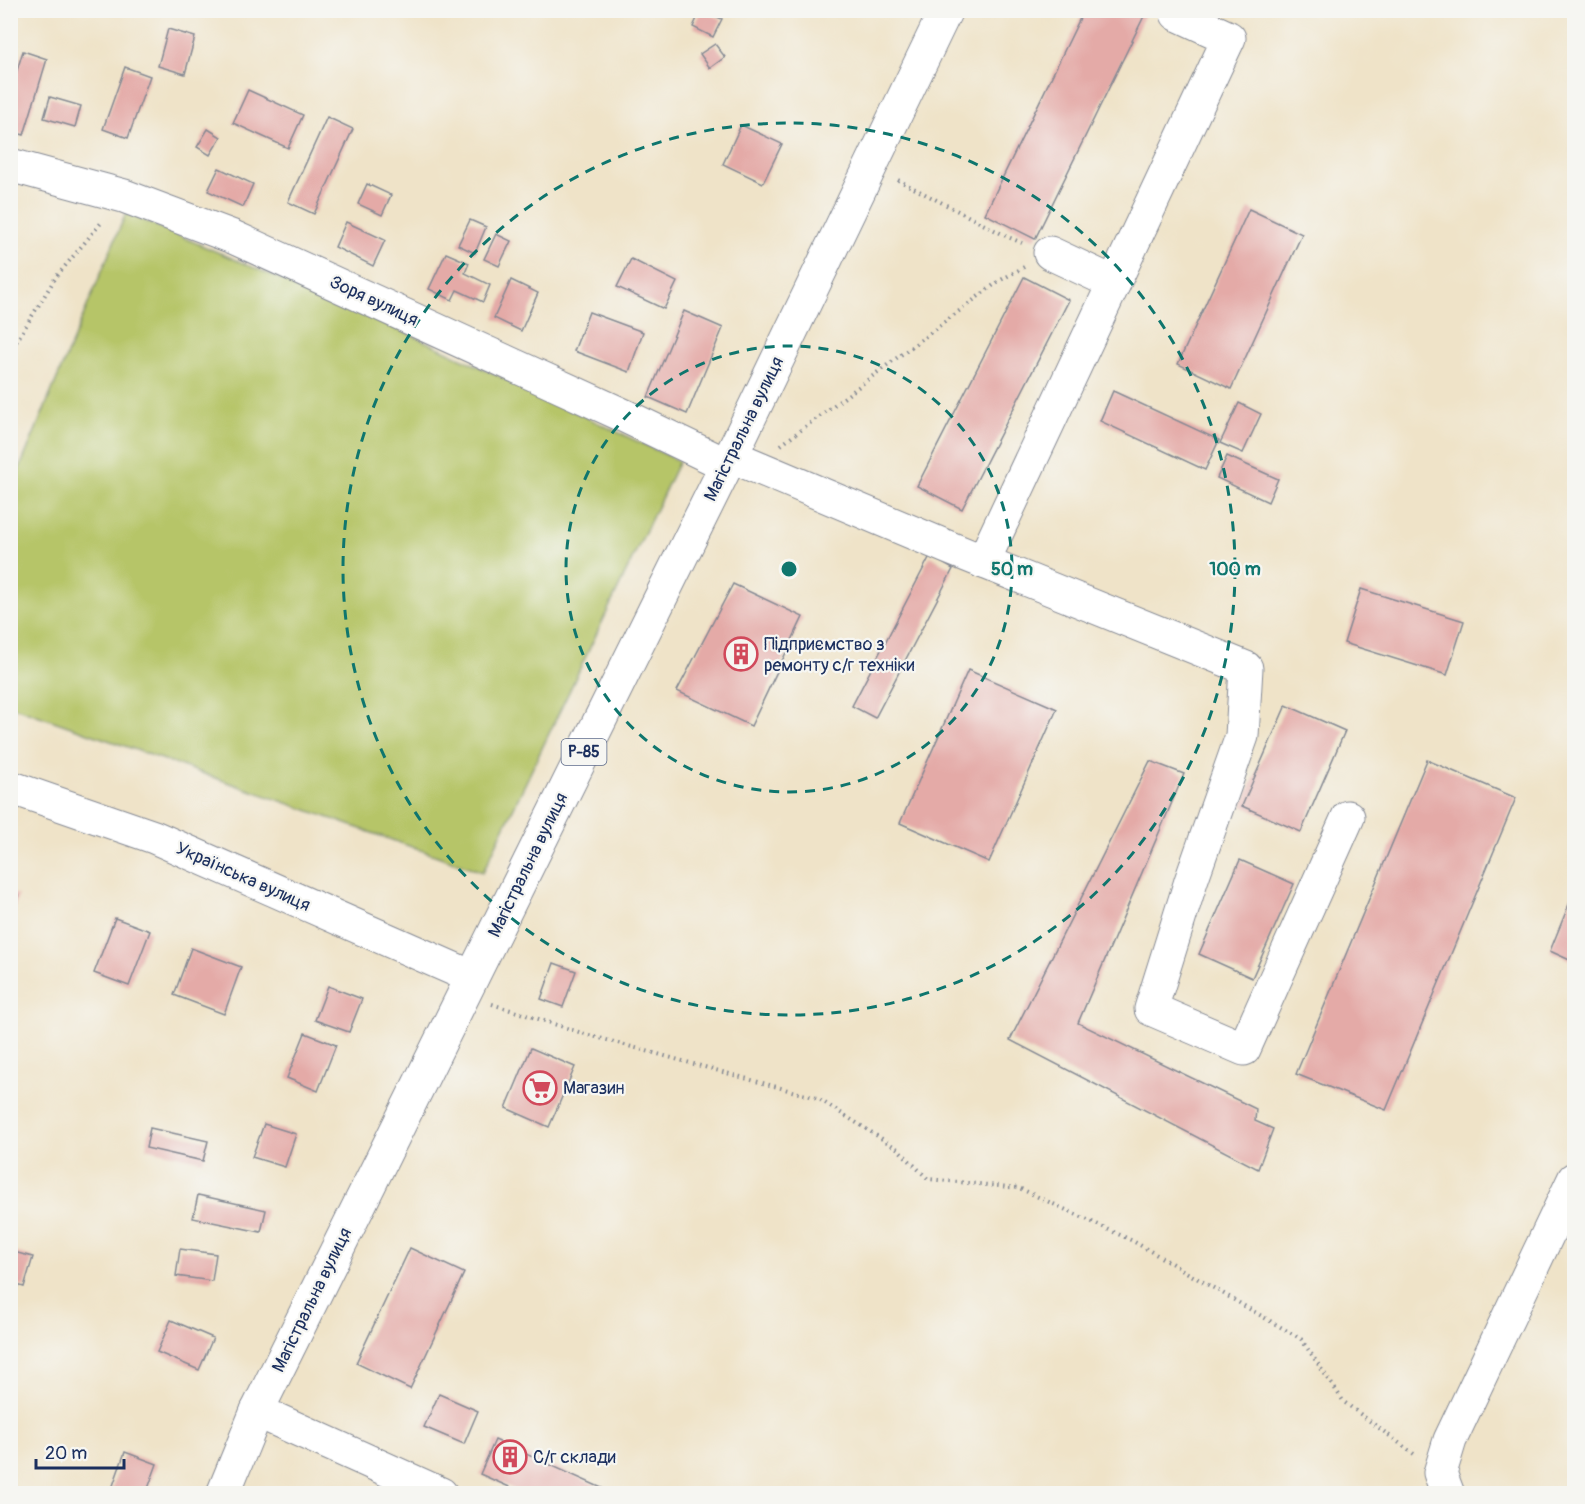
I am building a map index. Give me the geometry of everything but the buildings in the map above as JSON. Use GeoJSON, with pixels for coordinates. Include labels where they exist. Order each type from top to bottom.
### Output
{"type":"FeatureCollection","features":[{"type":"Feature","properties":{"kind":"main road","name":"Магістральна вулиця"},"geometry":{"type":"LineString","coordinates":[[223,1494],[257,1411],[729,460],[945,10]]}},
{"type":"Feature","properties":{"kind":"main road"},"geometry":{"type":"LineString","coordinates":[[984,562],[1229,38],[1177,14]]}},
{"type":"Feature","properties":{"kind":"main road","name":"Зоря вулиця"},"geometry":{"type":"LineString","coordinates":[[10,165],[124,196],[233,237],[614,411],[729,460],[1246,669],[1242,736],[1191,881],[1151,1009],[1244,1048],[1348,817]]}},
{"type":"Feature","properties":{"kind":"main road"},"geometry":{"type":"LineString","coordinates":[[1050,253],[1114,283]]}},
{"type":"Feature","properties":{"kind":"main road","name":"Українська вулиця"},"geometry":{"type":"LineString","coordinates":[[10,787],[154,837],[468,986]]}},
{"type":"Feature","properties":{"kind":"main road"},"geometry":{"type":"LineString","coordinates":[[1444,1483],[1450,1440],[1575,1179]]}},
{"type":"Feature","properties":{"kind":"main road"},"geometry":{"type":"LineString","coordinates":[[257,1411],[441,1494]]}},
{"type":"Feature","properties":{"kind":"path"},"geometry":{"type":"LineString","coordinates":[[870,166],[1008,237],[1050,253]]}},
{"type":"Feature","properties":{"kind":"path"},"geometry":{"type":"LineString","coordinates":[[10,352],[56,277],[124,196]]}},
{"type":"Feature","properties":{"kind":"path"},"geometry":{"type":"LineString","coordinates":[[772,452],[999,281],[1050,253]]}},
{"type":"Feature","properties":{"kind":"path"},"geometry":{"type":"LineString","coordinates":[[468,986],[585,1034],[817,1098],[898,1149],[928,1179],[1019,1188],[1133,1241],[1301,1339],[1344,1402],[1444,1483]]}},
{"type":"Feature","properties":{"kind":"green space"},"geometry":{"type":"Polygon","coordinates":[[[126,213],[412,335],[679,461],[483,872],[11,706],[11,489],[126,213]]]}},
{"type":"Feature","properties":{"kind":"place","name":"Підприємство з ремонту с/г техніки"},"geometry":{"type":"Point","coordinates":[741,654]}},
{"type":"Feature","properties":{"kind":"place","name":"Магазин"},"geometry":{"type":"Point","coordinates":[540,1088]}},
{"type":"Feature","properties":{"kind":"place","name":"С/г склади"},"geometry":{"type":"Point","coordinates":[510,1457]}}]}
